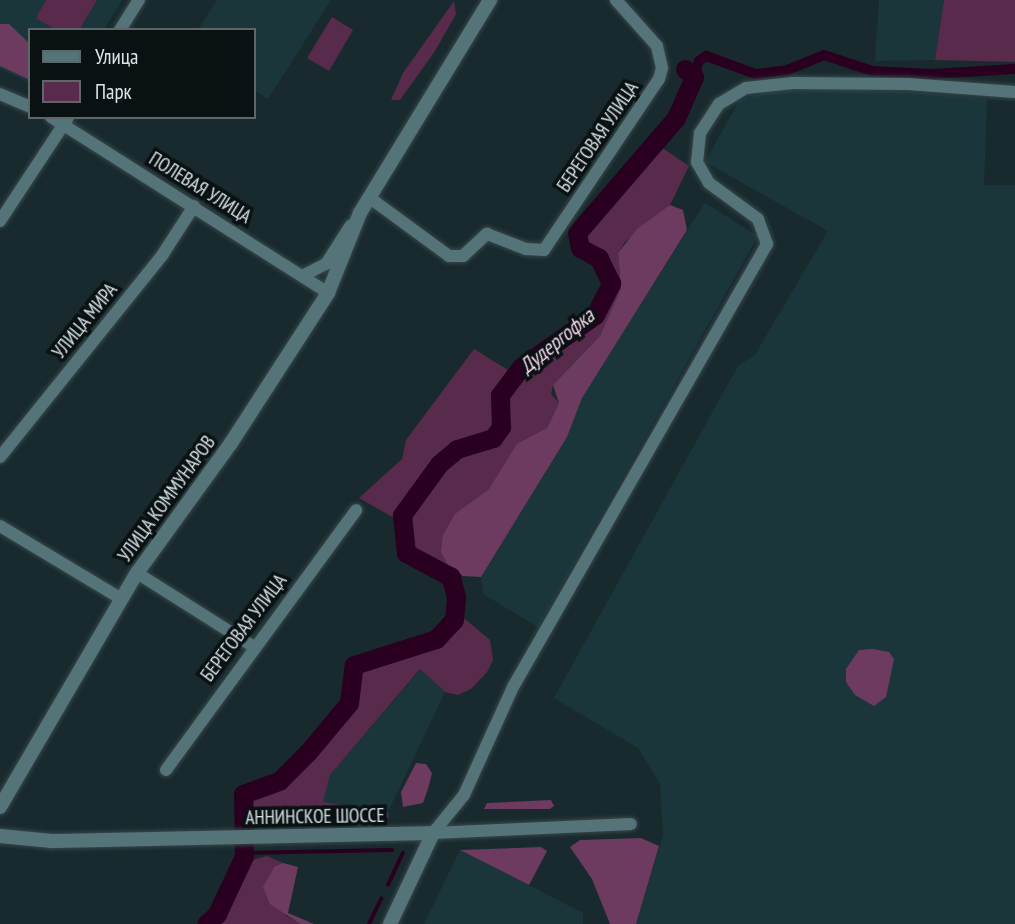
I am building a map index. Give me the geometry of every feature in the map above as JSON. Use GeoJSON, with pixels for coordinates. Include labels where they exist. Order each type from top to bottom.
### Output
{"type":"FeatureCollection","features":[{"type":"Feature","properties":{"kind":"street"},"geometry":{"type":"LineString","coordinates":[[121,28],[139,0]]}},
{"type":"Feature","properties":{"kind":"street","name":"УЛИЦА КОММУНАРОВ"},"geometry":{"type":"LineString","coordinates":[[302,276],[326,264],[370,198],[490,0]]}},
{"type":"Feature","properties":{"kind":"street","name":"БЕРЕГОВАЯ УЛИЦА"},"geometry":{"type":"LineString","coordinates":[[370,198],[449,257],[463,256],[487,234],[534,250],[544,250],[554,240],[649,98],[662,68],[653,38],[616,0]]}},
{"type":"Feature","properties":{"kind":"street"},"geometry":{"type":"LineString","coordinates":[[390,924],[433,833],[471,783],[513,687],[766,244],[758,219],[709,183],[697,162],[700,132],[719,104],[746,88],[793,83],[908,84],[1015,92]]}},
{"type":"Feature","properties":{"kind":"street"},"geometry":{"type":"LineString","coordinates":[[0,93],[28,106]]}},
{"type":"Feature","properties":{"kind":"street"},"geometry":{"type":"LineString","coordinates":[[0,221],[66,121]]}},
{"type":"Feature","properties":{"kind":"street","name":"ПОЛЕВАЯ УЛИЦА"},"geometry":{"type":"LineString","coordinates":[[66,121],[328,293]]}},
{"type":"Feature","properties":{"kind":"street","name":"УЛИЦА МИРА"},"geometry":{"type":"LineString","coordinates":[[0,457],[163,254],[194,206]]}},
{"type":"Feature","properties":{"kind":"street","name":"УЛИЦА КОММУНАРОВ"},"geometry":{"type":"LineString","coordinates":[[0,807],[120,598],[232,443],[328,293],[360,214]]}},
{"type":"Feature","properties":{"kind":"street","name":"БЕРЕГОВАЯ УЛИЦА"},"geometry":{"type":"LineString","coordinates":[[166,771],[356,510]]}},
{"type":"Feature","properties":{"kind":"street"},"geometry":{"type":"LineString","coordinates":[[0,526],[120,598]]}},
{"type":"Feature","properties":{"kind":"street"},"geometry":{"type":"LineString","coordinates":[[136,573],[254,647]]}},
{"type":"Feature","properties":{"kind":"street","name":"АННИНСКОЕ ШОССЕ"},"geometry":{"type":"LineString","coordinates":[[0,836],[52,841],[271,837],[631,824]]}},
{"type":"Feature","properties":{"kind":"shaded area"},"geometry":{"type":"Polygon","coordinates":[[[0,0],[122,0],[105,28],[28,28],[28,82],[0,69],[0,0]]]}},
{"type":"Feature","properties":{"kind":"shaded area"},"geometry":{"type":"Polygon","coordinates":[[[217,0],[331,0],[268,99],[256,91],[256,28],[199,28],[217,0]]]}},
{"type":"Feature","properties":{"kind":"shaded area"},"geometry":{"type":"Polygon","coordinates":[[[879,0],[944,0],[935,60],[875,61],[879,0]]]}},
{"type":"Feature","properties":{"kind":"shaded area"},"geometry":{"type":"Polygon","coordinates":[[[0,24],[9,24],[28,42],[28,79],[0,66],[0,24]]]}},
{"type":"Feature","properties":{"kind":"shaded area"},"geometry":{"type":"Polygon","coordinates":[[[775,88],[904,91],[987,99],[984,185],[1015,185],[1015,924],[636,924],[663,835],[660,784],[638,748],[554,698],[738,366],[755,355],[828,231],[705,162],[739,101],[775,88]]]}},
{"type":"Feature","properties":{"kind":"shaded area"},"geometry":{"type":"Polygon","coordinates":[[[705,203],[758,236],[538,627],[483,594],[481,577],[567,437],[581,398],[705,203]]]}},
{"type":"Feature","properties":{"kind":"shaded area"},"geometry":{"type":"Polygon","coordinates":[[[670,205],[683,210],[687,230],[582,398],[567,437],[481,577],[463,576],[449,568],[441,552],[443,535],[455,514],[489,489],[517,444],[547,428],[559,403],[553,385],[600,336],[621,288],[618,253],[637,229],[670,205]]]}},
{"type":"Feature","properties":{"kind":"shaded area"},"geometry":{"type":"Polygon","coordinates":[[[859,650],[889,652],[894,659],[886,697],[874,706],[855,695],[846,682],[846,669],[859,650]]]}},
{"type":"Feature","properties":{"kind":"shaded area"},"geometry":{"type":"Polygon","coordinates":[[[421,669],[445,692],[388,812],[322,802],[330,775],[421,669]]]}},
{"type":"Feature","properties":{"kind":"shaded area"},"geometry":{"type":"Polygon","coordinates":[[[416,763],[426,764],[432,773],[428,789],[423,803],[403,807],[401,792],[416,763]]]}},
{"type":"Feature","properties":{"kind":"shaded area"},"geometry":{"type":"Polygon","coordinates":[[[551,800],[554,806],[550,809],[484,809],[487,803],[551,800]]]}},
{"type":"Feature","properties":{"kind":"shaded area"},"geometry":{"type":"Polygon","coordinates":[[[641,838],[659,846],[636,924],[610,924],[592,879],[570,847],[580,840],[641,838]]]}},
{"type":"Feature","properties":{"kind":"shaded area"},"geometry":{"type":"Polygon","coordinates":[[[541,847],[547,851],[529,885],[460,850],[541,847]]]}},
{"type":"Feature","properties":{"kind":"shaded area"},"geometry":{"type":"Polygon","coordinates":[[[460,850],[583,913],[583,924],[424,924],[460,850]]]}},
{"type":"Feature","properties":{"kind":"shaded area"},"geometry":{"type":"Polygon","coordinates":[[[283,863],[298,867],[288,913],[314,924],[300,924],[270,904],[263,887],[275,866],[283,863]]]}},
{"type":"Feature","properties":{"kind":"green space"},"geometry":{"type":"Polygon","coordinates":[[[46,0],[97,0],[80,28],[53,28],[36,18],[46,0]]]}},
{"type":"Feature","properties":{"kind":"green space"},"geometry":{"type":"Polygon","coordinates":[[[944,0],[1015,0],[1015,62],[935,60],[944,0]]]}},
{"type":"Feature","properties":{"kind":"green space"},"geometry":{"type":"Polygon","coordinates":[[[454,1],[456,14],[435,51],[400,100],[391,100],[403,73],[454,1]]]}},
{"type":"Feature","properties":{"kind":"green space"},"geometry":{"type":"Polygon","coordinates":[[[332,17],[353,30],[329,71],[307,58],[332,17]]]}},
{"type":"Feature","properties":{"kind":"green space"},"geometry":{"type":"Polygon","coordinates":[[[658,145],[689,166],[670,205],[625,242],[618,253],[621,288],[600,336],[553,385],[551,394],[559,403],[547,428],[489,489],[469,504],[441,552],[449,568],[444,572],[429,564],[414,550],[405,521],[452,458],[501,438],[506,428],[507,392],[597,323],[615,287],[613,269],[585,240],[585,229],[658,145]]]}},
{"type":"Feature","properties":{"kind":"green space"},"geometry":{"type":"Polygon","coordinates":[[[474,349],[508,370],[515,365],[516,370],[501,382],[494,396],[499,418],[490,435],[458,445],[440,458],[396,519],[359,498],[402,459],[406,440],[474,349]]]}},
{"type":"Feature","properties":{"kind":"green space"},"geometry":{"type":"Polygon","coordinates":[[[465,619],[490,640],[493,660],[487,672],[471,689],[458,695],[445,692],[420,669],[330,775],[323,802],[388,812],[389,818],[348,818],[342,807],[323,805],[319,818],[254,813],[253,794],[285,783],[343,717],[352,701],[358,667],[438,641],[465,619]]]}},
{"type":"Feature","properties":{"kind":"green space"},"geometry":{"type":"Polygon","coordinates":[[[267,856],[283,863],[275,866],[286,916],[300,924],[215,924],[230,908],[249,861],[267,856]]]}},
{"type":"Feature","properties":{"kind":"waterway"},"geometry":{"type":"LineString","coordinates":[[694,77],[699,61],[706,56],[756,74],[787,70],[824,55],[872,71],[931,74],[1015,69]]}},
{"type":"Feature","properties":{"kind":"waterway","name":"Дудергофка"},"geometry":{"type":"LineString","coordinates":[[206,924],[217,914],[244,856],[243,794],[279,781],[309,751],[349,703],[354,665],[436,639],[454,620],[456,597],[451,577],[406,553],[402,515],[439,464],[457,449],[493,438],[501,427],[500,395],[521,367],[595,315],[611,283],[599,258],[580,248],[577,233],[676,118],[694,77],[685,69]]}},
{"type":"Feature","properties":{"kind":"waterway"},"geometry":{"type":"LineString","coordinates":[[244,853],[392,850]]}},
{"type":"Feature","properties":{"kind":"waterway"},"geometry":{"type":"LineString","coordinates":[[388,885],[403,853]]}},
{"type":"Feature","properties":{"kind":"waterway"},"geometry":{"type":"LineString","coordinates":[[369,924],[381,899]]}}]}
